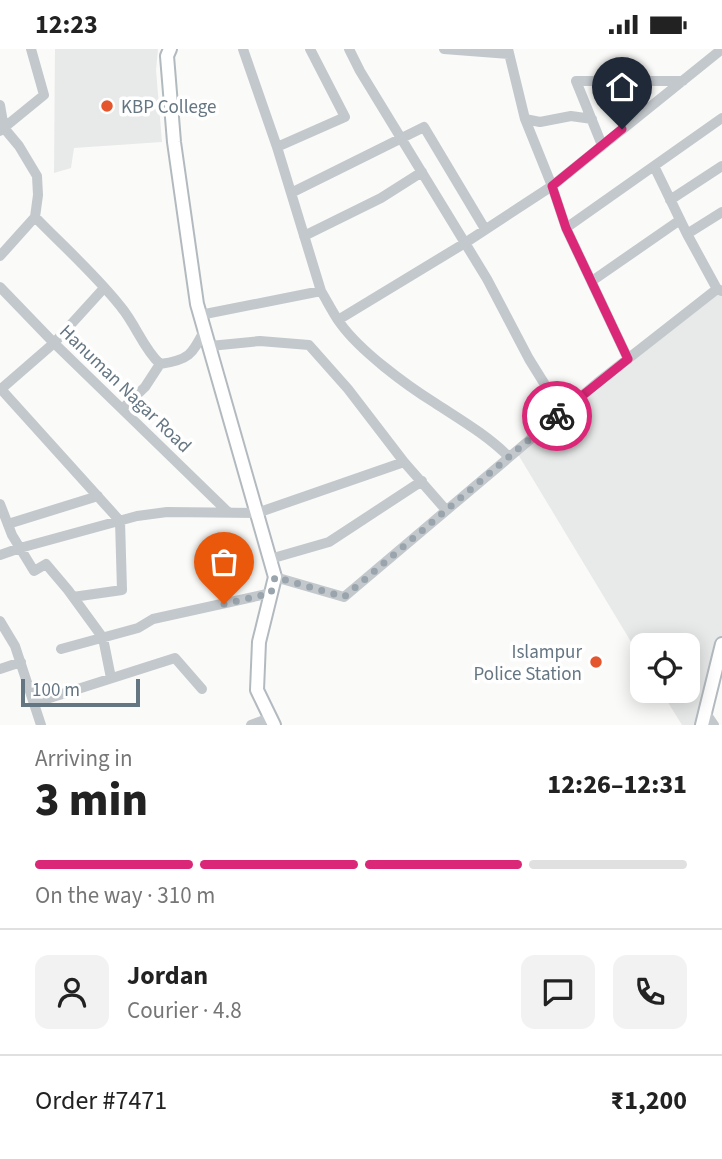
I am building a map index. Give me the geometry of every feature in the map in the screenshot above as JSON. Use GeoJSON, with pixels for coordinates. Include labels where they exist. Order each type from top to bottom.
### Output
{"type":"FeatureCollection","features":[{"type":"Feature","properties":{"kind":"main road"},"geometry":{"type":"LineString","coordinates":[[170,49],[166,56],[174,142],[197,304],[275,577],[259,642],[257,690],[272,722]]}},
{"type":"Feature","properties":{"kind":"main road"},"geometry":{"type":"LineString","coordinates":[[702,725],[722,644]]}},
{"type":"Feature","properties":{"kind":"street"},"geometry":{"type":"LineString","coordinates":[[2,129],[44,95],[31,49]]}},
{"type":"Feature","properties":{"kind":"street"},"geometry":{"type":"LineString","coordinates":[[243,49],[277,147],[321,291],[338,320],[358,343],[384,366],[494,443],[509,457]]}},
{"type":"Feature","properties":{"kind":"street"},"geometry":{"type":"LineString","coordinates":[[277,147],[345,117],[310,49]]}},
{"type":"Feature","properties":{"kind":"street"},"geometry":{"type":"LineString","coordinates":[[349,49],[498,297],[529,359],[562,412]]}},
{"type":"Feature","properties":{"kind":"street"},"geometry":{"type":"LineString","coordinates":[[444,49],[508,51],[526,120],[566,228],[628,359]]}},
{"type":"Feature","properties":{"kind":"street"},"geometry":{"type":"LineString","coordinates":[[338,320],[465,243],[552,186],[722,49]]}},
{"type":"Feature","properties":{"kind":"street"},"geometry":{"type":"LineString","coordinates":[[602,145],[576,81],[683,81]]}},
{"type":"Feature","properties":{"kind":"street"},"geometry":{"type":"LineString","coordinates":[[0,105],[2,129],[19,146],[37,176],[38,195],[35,217],[0,256]]}},
{"type":"Feature","properties":{"kind":"street"},"geometry":{"type":"LineString","coordinates":[[526,120],[540,122],[571,116],[592,119]]}},
{"type":"Feature","properties":{"kind":"street"},"geometry":{"type":"LineString","coordinates":[[566,228],[722,119]]}},
{"type":"Feature","properties":{"kind":"street"},"geometry":{"type":"LineString","coordinates":[[291,193],[424,127],[485,229]]}},
{"type":"Feature","properties":{"kind":"street"},"geometry":{"type":"LineString","coordinates":[[275,577],[344,597],[562,412],[719,290],[687,234],[654,166]]}},
{"type":"Feature","properties":{"kind":"street"},"geometry":{"type":"LineString","coordinates":[[670,200],[722,166]]}},
{"type":"Feature","properties":{"kind":"street"},"geometry":{"type":"LineString","coordinates":[[304,236],[381,198],[422,173]]}},
{"type":"Feature","properties":{"kind":"street"},"geometry":{"type":"LineString","coordinates":[[687,234],[722,212]]}},
{"type":"Feature","properties":{"kind":"street"},"geometry":{"type":"LineString","coordinates":[[35,217],[121,307],[150,355],[160,364],[177,362],[188,356],[205,329]]}},
{"type":"Feature","properties":{"kind":"street"},"geometry":{"type":"LineString","coordinates":[[592,281],[680,220]]}},
{"type":"Feature","properties":{"kind":"street","name":"Hanuman Nagar Road"},"geometry":{"type":"LineString","coordinates":[[0,287],[228,512]]}},
{"type":"Feature","properties":{"kind":"street"},"geometry":{"type":"LineString","coordinates":[[74,597],[122,590],[120,521],[0,389],[54,343],[104,288]]}},
{"type":"Feature","properties":{"kind":"street"},"geometry":{"type":"LineString","coordinates":[[200,315],[321,291]]}},
{"type":"Feature","properties":{"kind":"street"},"geometry":{"type":"LineString","coordinates":[[209,346],[260,341],[309,345],[446,510]]}},
{"type":"Feature","properties":{"kind":"street"},"geometry":{"type":"LineString","coordinates":[[122,409],[145,387],[160,364]]}},
{"type":"Feature","properties":{"kind":"street"},"geometry":{"type":"LineString","coordinates":[[0,555],[120,521],[167,512],[257,513],[404,462]]}},
{"type":"Feature","properties":{"kind":"street"},"geometry":{"type":"LineString","coordinates":[[270,559],[329,542],[422,481]]}},
{"type":"Feature","properties":{"kind":"street"},"geometry":{"type":"LineString","coordinates":[[8,524],[98,496]]}},
{"type":"Feature","properties":{"kind":"street"},"geometry":{"type":"LineString","coordinates":[[0,504],[34,571],[46,564],[103,638],[111,678]]}},
{"type":"Feature","properties":{"kind":"street"},"geometry":{"type":"LineString","coordinates":[[61,649],[138,628],[153,618],[271,593]]}},
{"type":"Feature","properties":{"kind":"street"},"geometry":{"type":"LineString","coordinates":[[0,621],[21,661],[41,725]]}},
{"type":"Feature","properties":{"kind":"street"},"geometry":{"type":"LineString","coordinates":[[34,703],[174,659],[202,689]]}},
{"type":"Feature","properties":{"kind":"street"},"geometry":{"type":"LineString","coordinates":[[0,669],[21,661]]}},
{"type":"Feature","properties":{"kind":"street"},"geometry":{"type":"LineString","coordinates":[[705,712],[714,725]]}},
{"type":"Feature","properties":{"kind":"street"},"geometry":{"type":"LineString","coordinates":[[251,725],[272,722]]}},
{"type":"Feature","properties":{"kind":"shaded area","name":"KBP College"},"geometry":{"type":"Polygon","coordinates":[[[55,49],[158,49],[156,70],[162,142],[74,148],[71,168],[54,173],[55,49]]]}},
{"type":"Feature","properties":{"kind":"shaded area"},"geometry":{"type":"Polygon","coordinates":[[[722,291],[722,637],[694,725],[682,725],[668,703],[700,703],[700,633],[630,633],[630,640],[516,451],[722,291]]]}},
{"type":"Feature","properties":{"kind":"way so far"},"geometry":{"type":"LineString","coordinates":[[224,604],[271,593],[275,577],[344,597],[557,416]]}},
{"type":"Feature","properties":{"kind":"place","name":"KBP College"},"geometry":{"type":"Point","coordinates":[107,106]}},
{"type":"Feature","properties":{"kind":"place","name":"Islampur Police Station"},"geometry":{"type":"Point","coordinates":[596,662]}},
{"type":"Feature","properties":{"kind":"route"},"geometry":{"type":"LineString","coordinates":[[557,416],[628,359],[566,228],[552,186],[622,129]]}}]}
